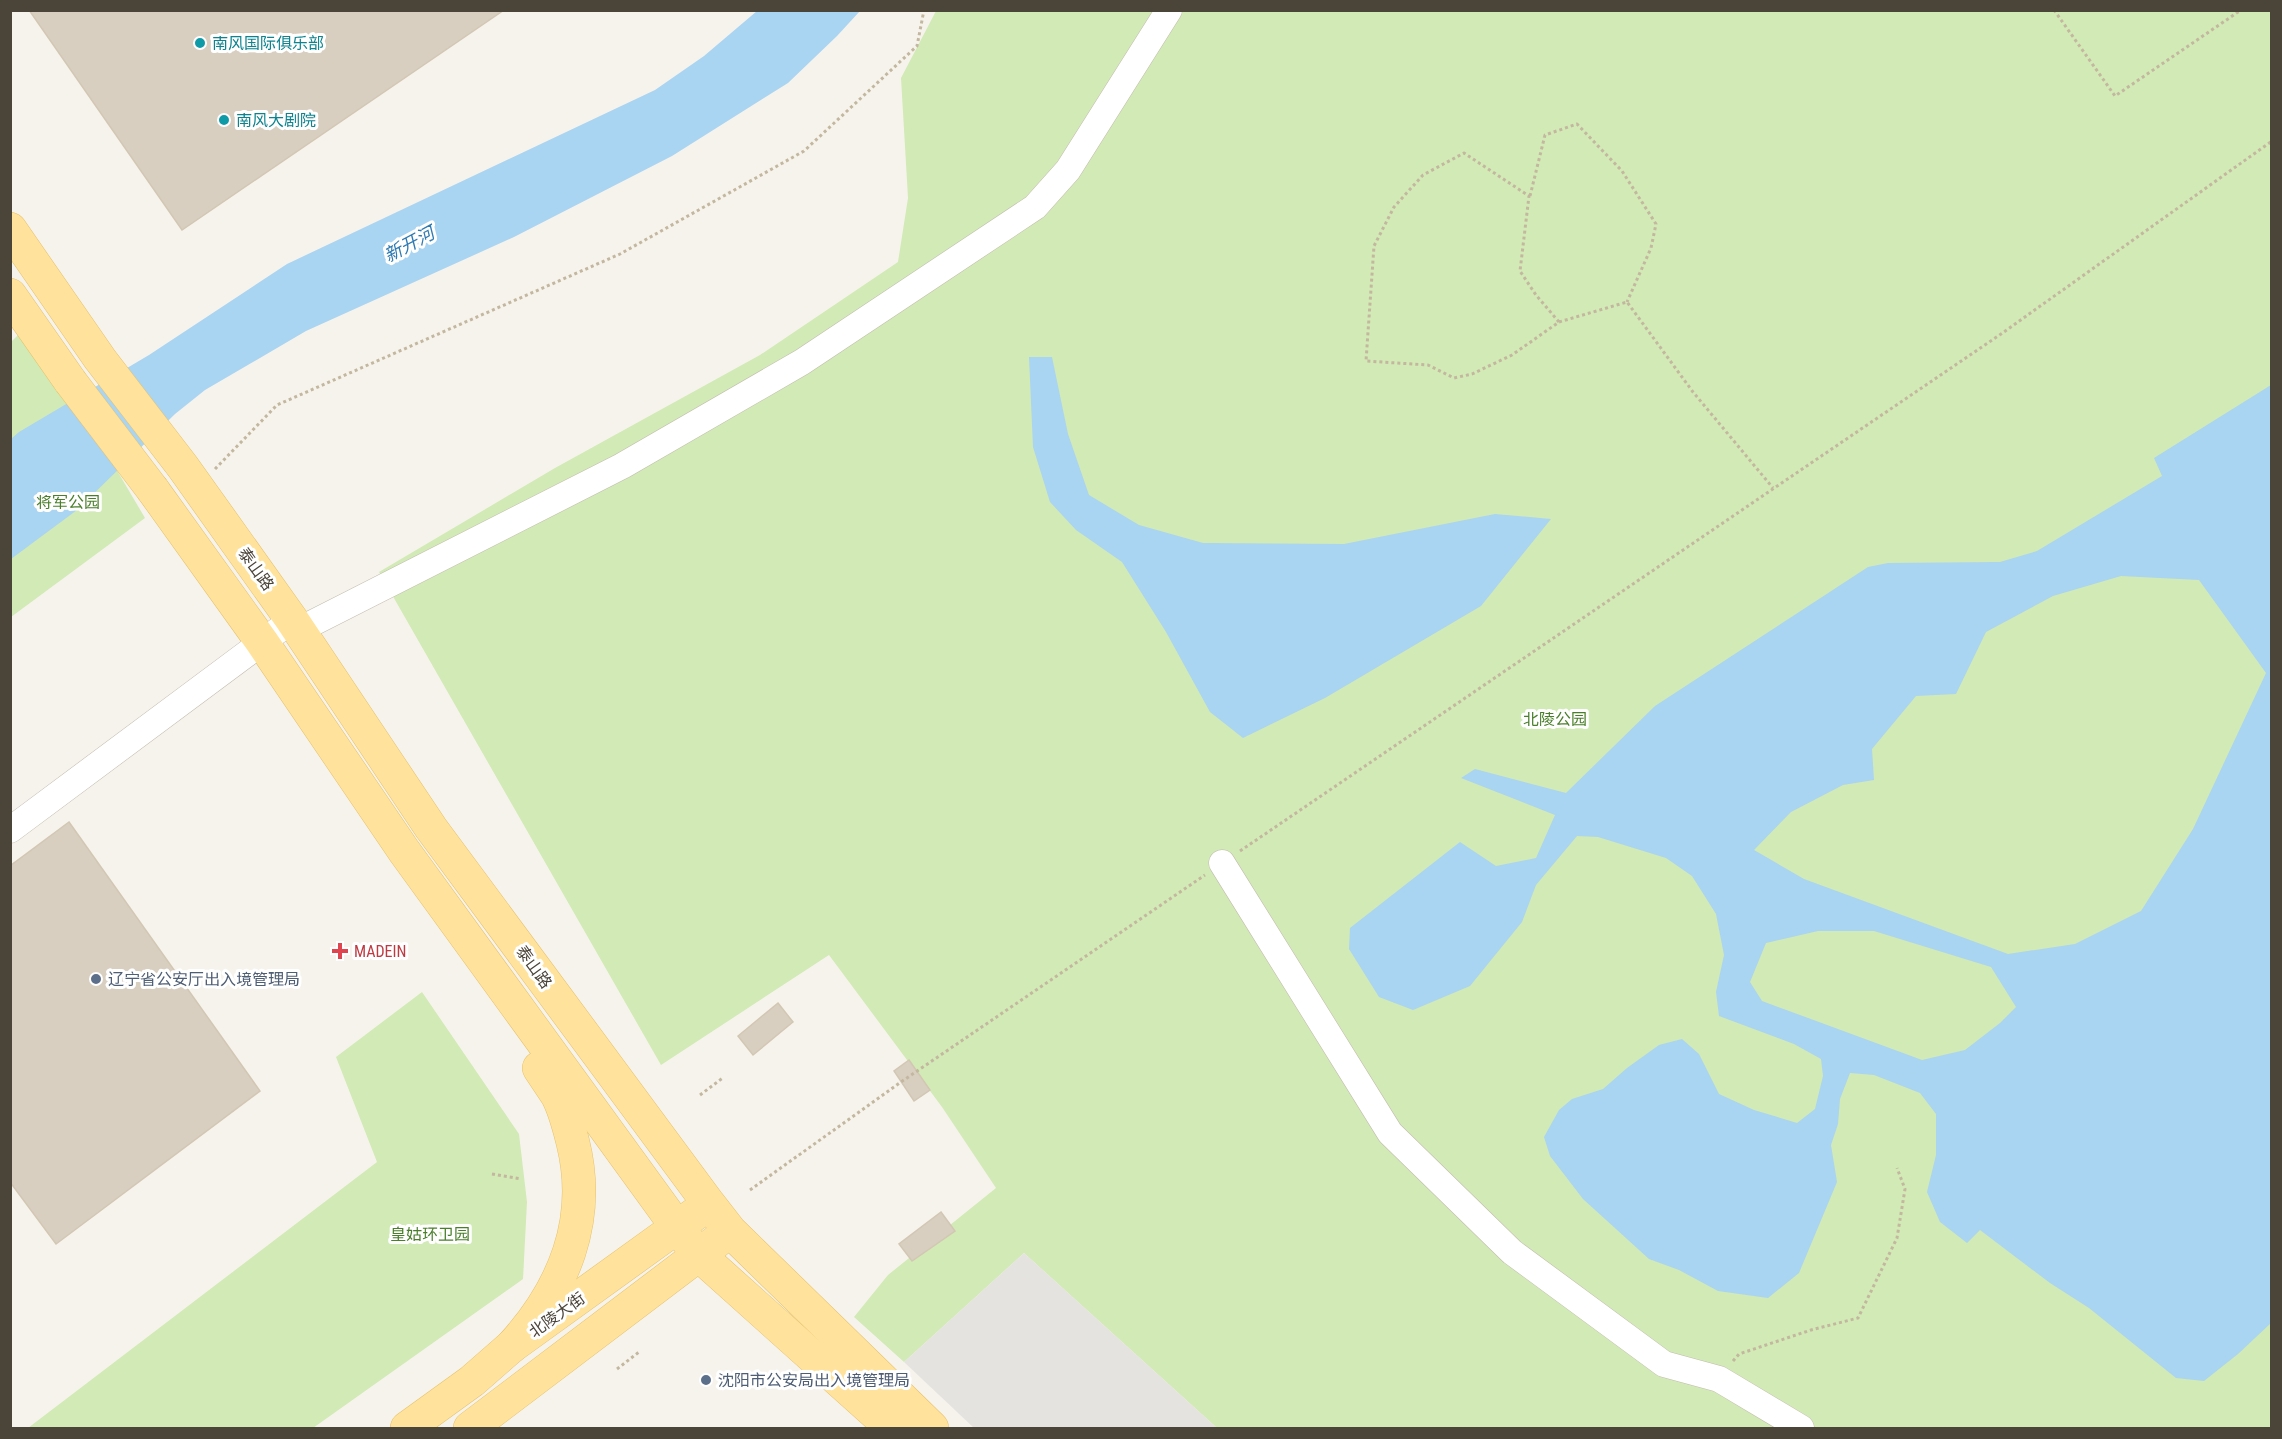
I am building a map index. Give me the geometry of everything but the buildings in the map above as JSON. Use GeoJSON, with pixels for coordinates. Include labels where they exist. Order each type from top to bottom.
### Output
{"type":"FeatureCollection","features":[{"type":"Feature","properties":{"kind":"main road","name":"泰山路"},"geometry":{"type":"LineString","coordinates":[[10,229],[100,358],[190,477],[295,625],[431,828],[709,1204],[730,1231],[932,1428]]}},
{"type":"Feature","properties":{"kind":"main road"},"geometry":{"type":"LineString","coordinates":[[10,295],[70,381],[153,490],[262,642],[404,851],[677,1227],[699,1255],[892,1428]]}},
{"type":"Feature","properties":{"kind":"main road"},"geometry":{"type":"LineString","coordinates":[[404,851],[451,948],[558,1097],[576,1154],[580,1182],[578,1220],[568,1258],[549,1300],[533,1323],[512,1346]]}},
{"type":"Feature","properties":{"kind":"main road","name":"北陵大街"},"geometry":{"type":"LineString","coordinates":[[407,1428],[472,1381],[512,1346],[709,1204]]}},
{"type":"Feature","properties":{"kind":"main road"},"geometry":{"type":"LineString","coordinates":[[470,1428],[730,1231]]}},
{"type":"Feature","properties":{"kind":"street"},"geometry":{"type":"LineString","coordinates":[[10,830],[262,642],[642,454],[802,362],[1035,207],[1068,170],[1169,10]]}},
{"type":"Feature","properties":{"kind":"street"},"geometry":{"type":"LineString","coordinates":[[1222,863],[1390,1133],[1512,1252],[1664,1364],[1719,1379],[1801,1428]]}},
{"type":"Feature","properties":{"kind":"path"},"geometry":{"type":"LineString","coordinates":[[190,477],[277,405],[620,254],[804,151],[917,46],[924,10]]}},
{"type":"Feature","properties":{"kind":"path"},"geometry":{"type":"LineString","coordinates":[[2054,10],[2115,96],[2241,10]]}},
{"type":"Feature","properties":{"kind":"path"},"geometry":{"type":"LineString","coordinates":[[1529,200],[1529,196],[1464,153],[1423,175],[1394,207],[1374,246],[1366,361],[1428,365],[1454,378],[1472,374],[1512,356],[1559,322],[1627,302],[1651,248],[1656,224],[1622,171],[1577,124],[1545,135],[1529,200],[1520,271],[1536,295],[1559,322]]}},
{"type":"Feature","properties":{"kind":"path"},"geometry":{"type":"LineString","coordinates":[[750,1191],[901,1082],[2001,334],[2271,141]]}},
{"type":"Feature","properties":{"kind":"path"},"geometry":{"type":"LineString","coordinates":[[1627,302],[1693,392],[1773,488]]}},
{"type":"Feature","properties":{"kind":"path"},"geometry":{"type":"LineString","coordinates":[[700,1095],[724,1077]]}},
{"type":"Feature","properties":{"kind":"path"},"geometry":{"type":"LineString","coordinates":[[1719,1379],[1739,1354],[1811,1330],[1858,1318],[1897,1238],[1905,1189],[1897,1168]]}},
{"type":"Feature","properties":{"kind":"path"},"geometry":{"type":"LineString","coordinates":[[492,1174],[521,1179]]}},
{"type":"Feature","properties":{"kind":"path"},"geometry":{"type":"LineString","coordinates":[[618,1369],[639,1353]]}},
{"type":"Feature","properties":{"kind":"green space","name":"北陵公园"},"geometry":{"type":"Polygon","coordinates":[[[936,11],[2271,11],[2271,1428],[1217,1428],[1024,1253],[904,1362],[854,1317],[888,1275],[996,1188],[942,1107],[829,955],[661,1065],[379,572],[555,468],[760,355],[898,262],[908,198],[901,78],[936,11]]]}},
{"type":"Feature","properties":{"kind":"green space","name":"将军公园"},"geometry":{"type":"Polygon","coordinates":[[[30,323],[145,518],[11,617],[11,342],[30,323]]]}},
{"type":"Feature","properties":{"kind":"green space","name":"皇姑环卫园"},"geometry":{"type":"Polygon","coordinates":[[[422,992],[519,1134],[527,1202],[523,1279],[313,1428],[28,1428],[377,1162],[336,1057],[422,992]]]}},
{"type":"Feature","properties":{"kind":"shaded area"},"geometry":{"type":"Polygon","coordinates":[[[1024,1253],[1217,1428],[974,1428],[904,1362],[1024,1253]]]}},
{"type":"Feature","properties":{"kind":"water","name":"新开河"},"geometry":{"type":"Polygon","coordinates":[[[757,11],[860,11],[788,83],[672,156],[514,237],[306,331],[205,390],[175,414],[77,510],[11,559],[11,439],[19,432],[149,355],[287,264],[655,90],[704,56],[757,11]]]}},
{"type":"Feature","properties":{"kind":"water"},"geometry":{"type":"Polygon","coordinates":[[[1029,357],[1052,357],[1068,434],[1089,495],[1139,525],[1203,543],[1344,544],[1495,514],[1551,519],[1481,606],[1325,698],[1243,738],[1210,712],[1166,632],[1122,562],[1076,530],[1050,502],[1033,447],[1029,357]]]}},
{"type":"Feature","properties":{"kind":"water"},"geometry":{"type":"Polygon","coordinates":[[[2271,385],[2271,1323],[2238,1354],[2204,1381],[2176,1378],[2089,1308],[2050,1283],[1980,1230],[1967,1243],[1940,1222],[1927,1192],[1936,1155],[1936,1114],[1920,1093],[1874,1075],[1850,1073],[1840,1099],[1838,1124],[1831,1145],[1837,1182],[1799,1273],[1768,1298],[1718,1291],[1679,1270],[1649,1259],[1583,1199],[1550,1156],[1544,1137],[1559,1110],[1572,1099],[1603,1089],[1659,1045],[1682,1039],[1699,1054],[1719,1094],[1754,1110],[1797,1123],[1815,1109],[1823,1076],[1821,1059],[1794,1044],[1719,1016],[1716,992],[1724,955],[1716,914],[1692,876],[1666,858],[1598,837],[1577,836],[1536,885],[1522,922],[1470,986],[1413,1010],[1379,997],[1349,949],[1350,928],[1460,842],[1496,866],[1536,858],[1555,815],[1461,778],[1475,769],[1566,793],[1655,706],[1868,567],[1888,563],[2000,562],[2037,551],[2162,476],[2154,458],[2271,385]],[[2121,576],[2053,596],[1986,632],[1956,694],[1916,696],[1872,749],[1874,780],[1843,785],[1791,812],[1754,850],[1804,879],[2008,954],[2075,944],[2141,911],[2193,829],[2266,673],[2199,580],[2121,576]],[[1818,931],[1766,943],[1750,982],[1762,1001],[1922,1060],[1965,1050],[2000,1023],[2016,1007],[1991,967],[1874,931],[1818,931]]]}},
{"type":"Feature","properties":{"kind":"place","name":"南风国际俱乐部"},"geometry":{"type":"Point","coordinates":[200,43]}},
{"type":"Feature","properties":{"kind":"place","name":"南风大剧院"},"geometry":{"type":"Point","coordinates":[224,120]}},
{"type":"Feature","properties":{"kind":"place","name":"MADEIN"},"geometry":{"type":"Point","coordinates":[340,951]}},
{"type":"Feature","properties":{"kind":"place","name":"辽宁省公安厅出入境管理局"},"geometry":{"type":"Point","coordinates":[96,979]}},
{"type":"Feature","properties":{"kind":"place","name":"沈阳市公安局出入境管理局"},"geometry":{"type":"Point","coordinates":[706,1380]}}]}
